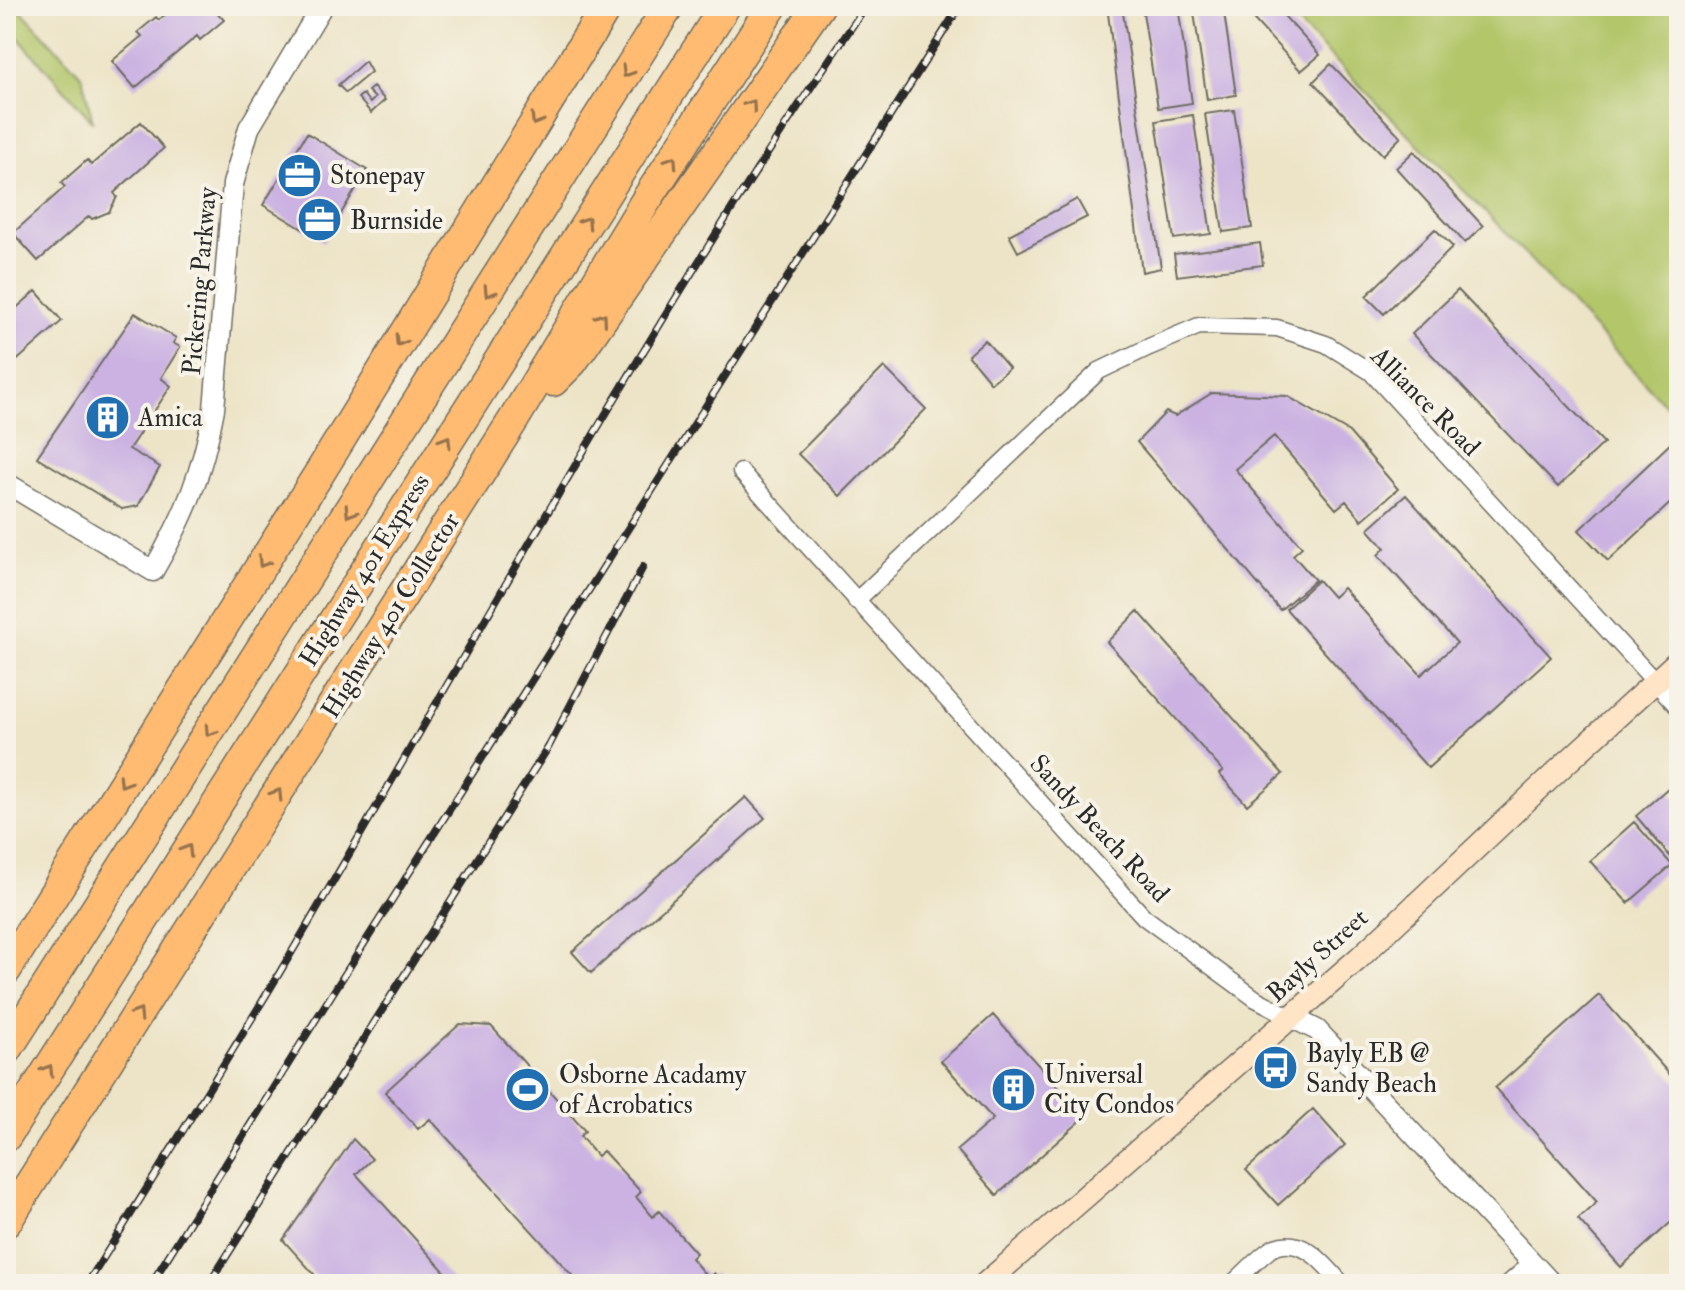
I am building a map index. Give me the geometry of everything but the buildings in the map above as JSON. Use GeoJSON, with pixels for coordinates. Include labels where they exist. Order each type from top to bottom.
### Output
{"type":"FeatureCollection","features":[{"type":"Feature","properties":{"kind":"highway"},"geometry":{"type":"LineString","coordinates":[[7,968],[322,469],[607,6]]}},
{"type":"Feature","properties":{"kind":"highway","name":"Highway 401 Express"},"geometry":{"type":"LineString","coordinates":[[6,1051],[669,6]]}},
{"type":"Feature","properties":{"kind":"highway","name":"Highway 401 Express"},"geometry":{"type":"LineString","coordinates":[[6,1136],[725,6]]}},
{"type":"Feature","properties":{"kind":"highway","name":"Highway 401 Collector"},"geometry":{"type":"LineString","coordinates":[[6,1222],[514,419],[647,199],[772,6]]}},
{"type":"Feature","properties":{"kind":"highway"},"geometry":{"type":"LineString","coordinates":[[514,419],[572,362],[819,6]]}},
{"type":"Feature","properties":{"kind":"main road","name":"Bayly Street"},"geometry":{"type":"LineString","coordinates":[[985,1284],[1359,958],[1679,660]]}},
{"type":"Feature","properties":{"kind":"street","name":"Pickering Parkway"},"geometry":{"type":"LineString","coordinates":[[6,483],[153,571],[180,524],[208,441],[214,409],[233,184],[249,128],[322,6]]}},
{"type":"Feature","properties":{"kind":"street","name":"Alliance Road"},"geometry":{"type":"LineString","coordinates":[[856,601],[1099,371],[1199,326],[1277,328],[1326,344],[1371,372],[1679,708]]}},
{"type":"Feature","properties":{"kind":"street","name":"Sandy Beach Road"},"geometry":{"type":"LineString","coordinates":[[741,472],[1144,917],[1256,999],[1317,1030],[1552,1284]]}},
{"type":"Feature","properties":{"kind":"street"},"geometry":{"type":"LineString","coordinates":[[1232,1284],[1275,1247],[1297,1245],[1315,1255],[1342,1284]]}},
{"type":"Feature","properties":{"kind":"street"},"geometry":{"type":"LineString","coordinates":[[1508,1284],[1532,1263]]}},
{"type":"Feature","properties":{"kind":"green space"},"geometry":{"type":"Polygon","coordinates":[[[6,6],[17,6],[82,76],[93,122],[6,24],[6,6]]]}},
{"type":"Feature","properties":{"kind":"green space"},"geometry":{"type":"Polygon","coordinates":[[[1281,6],[1679,6],[1679,420],[1502,229],[1281,6]]]}},
{"type":"Feature","properties":{"kind":"railway"},"geometry":{"type":"LineString","coordinates":[[87,1284],[277,977],[636,364],[787,124],[866,6]]}},
{"type":"Feature","properties":{"kind":"railway"},"geometry":{"type":"LineString","coordinates":[[151,1284],[960,6]]}},
{"type":"Feature","properties":{"kind":"railway"},"geometry":{"type":"LineString","coordinates":[[209,1284],[549,746],[643,567]]}},
{"type":"Feature","properties":{"kind":"place","name":"Stonepay"},"geometry":{"type":"Point","coordinates":[299,175]}},
{"type":"Feature","properties":{"kind":"place","name":"Burnside"},"geometry":{"type":"Point","coordinates":[319,220]}},
{"type":"Feature","properties":{"kind":"place","name":"Amica"},"geometry":{"type":"Point","coordinates":[107,417]}},
{"type":"Feature","properties":{"kind":"place","name":"Bayly EB @ Sandy Beach"},"geometry":{"type":"Point","coordinates":[1275,1068]}},
{"type":"Feature","properties":{"kind":"place","name":"Osborne Acadamy of Acrobatics"},"geometry":{"type":"Point","coordinates":[528,1089]}},
{"type":"Feature","properties":{"kind":"place","name":"Universal City Condos"},"geometry":{"type":"Point","coordinates":[1013,1089]}}]}
